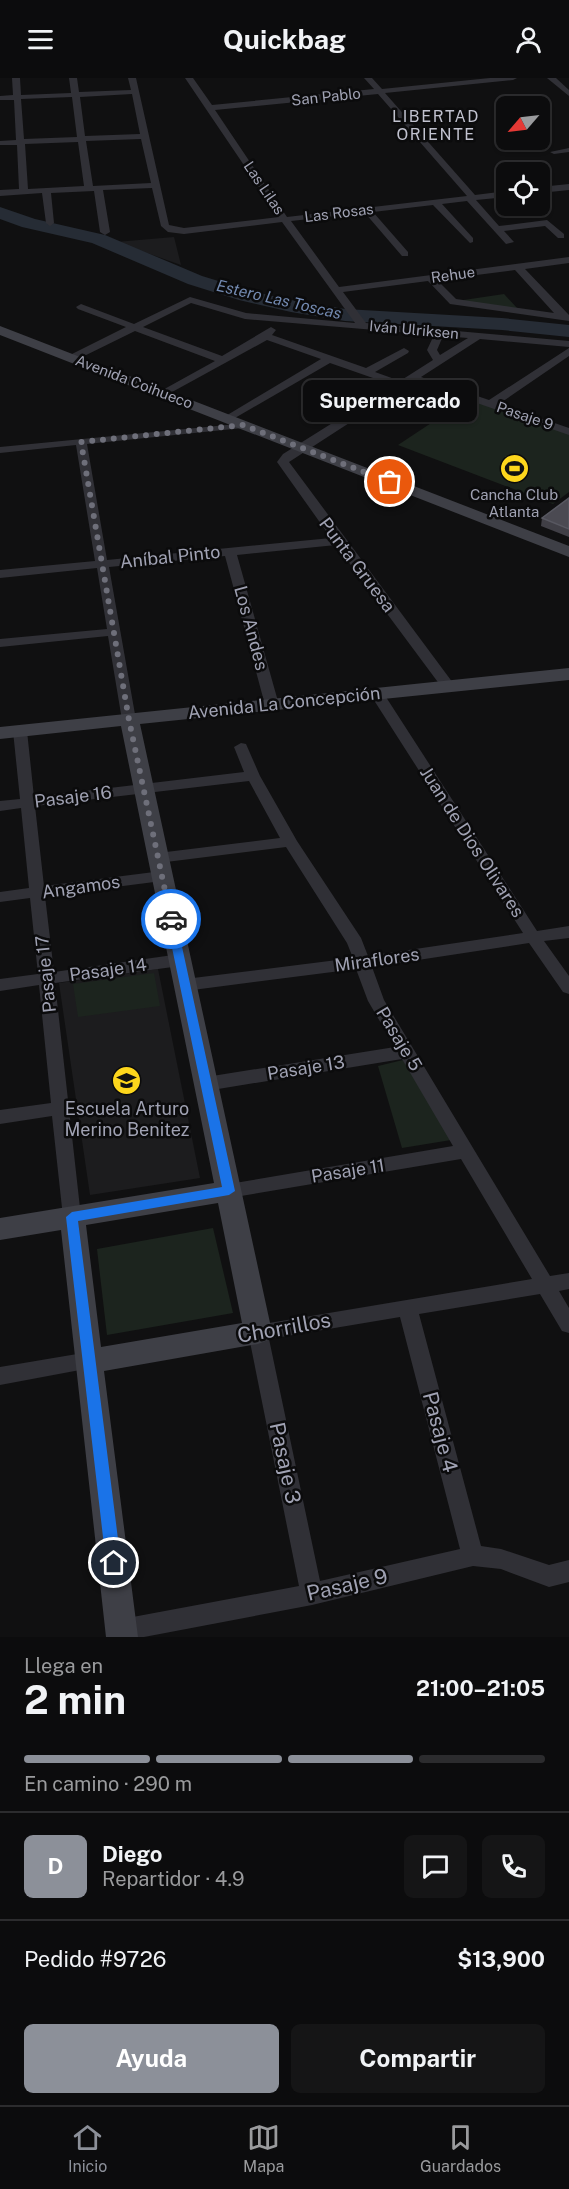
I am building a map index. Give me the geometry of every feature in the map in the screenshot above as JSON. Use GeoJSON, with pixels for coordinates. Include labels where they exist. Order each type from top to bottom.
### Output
{"type":"FeatureCollection","features":[{"type":"Feature","properties":{"kind":"street"},"geometry":{"type":"LineString","coordinates":[[16,78],[24,192]]}},
{"type":"Feature","properties":{"kind":"street"},"geometry":{"type":"LineString","coordinates":[[73,78],[82,139],[105,232]]}},
{"type":"Feature","properties":{"kind":"street"},"geometry":{"type":"LineString","coordinates":[[0,193],[156,185],[132,78]]}},
{"type":"Feature","properties":{"kind":"street","name":"Las Lilas"},"geometry":{"type":"LineString","coordinates":[[189,78],[285,219],[361,323]]}},
{"type":"Feature","properties":{"kind":"street"},"geometry":{"type":"LineString","coordinates":[[368,78],[508,242]]}},
{"type":"Feature","properties":{"kind":"street","name":"San Pablo"},"geometry":{"type":"LineString","coordinates":[[210,108],[513,78]]}},
{"type":"Feature","properties":{"kind":"street"},"geometry":{"type":"LineString","coordinates":[[550,78],[569,94]]}},
{"type":"Feature","properties":{"kind":"street"},"geometry":{"type":"LineString","coordinates":[[0,98],[135,92]]}},
{"type":"Feature","properties":{"kind":"street"},"geometry":{"type":"LineString","coordinates":[[0,143],[145,136]]}},
{"type":"Feature","properties":{"kind":"street"},"geometry":{"type":"LineString","coordinates":[[555,152],[569,150]]}},
{"type":"Feature","properties":{"kind":"street","name":"Las Rosas"},"geometry":{"type":"LineString","coordinates":[[156,185],[165,226],[171,230],[184,231],[496,195]]}},
{"type":"Feature","properties":{"kind":"street"},"geometry":{"type":"LineString","coordinates":[[550,189],[569,187]]}},
{"type":"Feature","properties":{"kind":"street"},"geometry":{"type":"LineString","coordinates":[[46,191],[50,223]]}},
{"type":"Feature","properties":{"kind":"street"},"geometry":{"type":"LineString","coordinates":[[435,202],[470,240]]}},
{"type":"Feature","properties":{"kind":"street"},"geometry":{"type":"LineString","coordinates":[[367,210],[405,254]]}},
{"type":"Feature","properties":{"kind":"street"},"geometry":{"type":"LineString","coordinates":[[497,229],[547,223],[561,236]]}},
{"type":"Feature","properties":{"kind":"street","name":"Rehue"},"geometry":{"type":"LineString","coordinates":[[337,290],[569,260]]}},
{"type":"Feature","properties":{"kind":"street"},"geometry":{"type":"LineString","coordinates":[[518,267],[567,318]]}},
{"type":"Feature","properties":{"kind":"street"},"geometry":{"type":"LineString","coordinates":[[431,279],[453,302],[567,318]]}},
{"type":"Feature","properties":{"kind":"street","name":"Iván Ulriksen"},"geometry":{"type":"LineString","coordinates":[[134,327],[190,300],[237,314],[361,323],[569,344]]}},
{"type":"Feature","properties":{"kind":"street"},"geometry":{"type":"LineString","coordinates":[[81,307],[223,360]]}},
{"type":"Feature","properties":{"kind":"street"},"geometry":{"type":"LineString","coordinates":[[163,394],[266,336],[270,332],[272,318]]}},
{"type":"Feature","properties":{"kind":"street"},"geometry":{"type":"LineString","coordinates":[[72,358],[134,327]]}},
{"type":"Feature","properties":{"kind":"street","name":"Avenida Coihueco"},"geometry":{"type":"LineString","coordinates":[[0,330],[569,552]]}},
{"type":"Feature","properties":{"kind":"street"},"geometry":{"type":"LineString","coordinates":[[438,360],[432,350],[440,332]]}},
{"type":"Feature","properties":{"kind":"street"},"geometry":{"type":"LineString","coordinates":[[301,448],[480,335]]}},
{"type":"Feature","properties":{"kind":"street"},"geometry":{"type":"LineString","coordinates":[[266,336],[400,384]]}},
{"type":"Feature","properties":{"kind":"street"},"geometry":{"type":"LineString","coordinates":[[367,372],[404,351]]}},
{"type":"Feature","properties":{"kind":"street"},"geometry":{"type":"LineString","coordinates":[[491,404],[569,351]]}},
{"type":"Feature","properties":{"kind":"street"},"geometry":{"type":"LineString","coordinates":[[228,419],[329,359]]}},
{"type":"Feature","properties":{"kind":"street","name":"Pasaje 9"},"geometry":{"type":"LineString","coordinates":[[412,376],[567,429]]}},
{"type":"Feature","properties":{"kind":"street"},"geometry":{"type":"LineString","coordinates":[[0,450],[243,425]]}},
{"type":"Feature","properties":{"kind":"street"},"geometry":{"type":"LineString","coordinates":[[81,442],[129,720],[258,1332]]}},
{"type":"Feature","properties":{"kind":"street","name":"Punta Gruesa"},"geometry":{"type":"LineString","coordinates":[[301,448],[287,456],[284,466],[448,686]]}},
{"type":"Feature","properties":{"kind":"street","name":"Aníbal Pinto"},"geometry":{"type":"LineString","coordinates":[[0,574],[339,541]]}},
{"type":"Feature","properties":{"kind":"street","name":"Los Andes"},"geometry":{"type":"LineString","coordinates":[[230,551],[272,705]]}},
{"type":"Feature","properties":{"kind":"street"},"geometry":{"type":"LineString","coordinates":[[0,643],[114,632]]}},
{"type":"Feature","properties":{"kind":"street","name":"Avenida La Concepción"},"geometry":{"type":"LineString","coordinates":[[0,733],[569,674]]}},
{"type":"Feature","properties":{"kind":"street","name":"Juan de Dios Olivares"},"geometry":{"type":"LineString","coordinates":[[377,693],[533,937],[569,988]]}},
{"type":"Feature","properties":{"kind":"street","name":"Pasaje 17"},"geometry":{"type":"LineString","coordinates":[[20,731],[72,1217]]}},
{"type":"Feature","properties":{"kind":"street","name":"Pasaje 5"},"geometry":{"type":"LineString","coordinates":[[241,747],[253,776],[290,842],[355,942],[376,1001],[569,1325]]}},
{"type":"Feature","properties":{"kind":"street","name":"Pasaje 16"},"geometry":{"type":"LineString","coordinates":[[0,806],[253,776]]}},
{"type":"Feature","properties":{"kind":"street","name":"Angamos"},"geometry":{"type":"LineString","coordinates":[[0,897],[37,893],[290,842]]}},
{"type":"Feature","properties":{"kind":"street","name":"Miraflores"},"geometry":{"type":"LineString","coordinates":[[185,985],[569,932]]}},
{"type":"Feature","properties":{"kind":"street","name":"Pasaje 14"},"geometry":{"type":"LineString","coordinates":[[0,984],[180,960]]}},
{"type":"Feature","properties":{"kind":"street","name":"Pasaje 13"},"geometry":{"type":"LineString","coordinates":[[206,1084],[406,1052]]}},
{"type":"Feature","properties":{"kind":"street"},"geometry":{"type":"LineString","coordinates":[[0,1117],[60,1108]]}},
{"type":"Feature","properties":{"kind":"street","name":"Pasaje 11"},"geometry":{"type":"LineString","coordinates":[[229,1191],[466,1151]]}},
{"type":"Feature","properties":{"kind":"street"},"geometry":{"type":"LineString","coordinates":[[0,1229],[229,1191]]}},
{"type":"Feature","properties":{"kind":"street"},"geometry":{"type":"LineString","coordinates":[[72,1217],[122,1633]]}},
{"type":"Feature","properties":{"kind":"street","name":"Chorrillos"},"geometry":{"type":"LineString","coordinates":[[0,1376],[569,1281]]}},
{"type":"Feature","properties":{"kind":"street","name":"Pasaje 4"},"geometry":{"type":"LineString","coordinates":[[406,1307],[473,1556]]}},
{"type":"Feature","properties":{"kind":"street","name":"Pasaje 3"},"geometry":{"type":"LineString","coordinates":[[258,1332],[312,1594]]}},
{"type":"Feature","properties":{"kind":"street","name":"Pasaje 9"},"geometry":{"type":"LineString","coordinates":[[122,1633],[312,1594],[473,1556],[501,1559],[549,1576],[569,1571]]}},
{"type":"Feature","properties":{"kind":"shaded area"},"geometry":{"type":"Polygon","coordinates":[[[174,237],[181,265],[116,242],[174,237]]]}},
{"type":"Feature","properties":{"kind":"shaded area"},"geometry":{"type":"Polygon","coordinates":[[[504,294],[518,309],[457,301],[504,294]]]}},
{"type":"Feature","properties":{"kind":"shaded area","name":"Cancha Club Atlanta"},"geometry":{"type":"Polygon","coordinates":[[[469,398],[569,433],[569,492],[553,504],[398,445],[469,398]]]}},
{"type":"Feature","properties":{"kind":"shaded area","name":"Escuela Arturo Merino Benitez"},"geometry":{"type":"Polygon","coordinates":[[[158,969],[200,1178],[90,1195],[59,983],[158,969]]]}},
{"type":"Feature","properties":{"kind":"shaded area"},"geometry":{"type":"Polygon","coordinates":[[[154,973],[160,1006],[78,1017],[73,984],[154,973]]]}},
{"type":"Feature","properties":{"kind":"shaded area"},"geometry":{"type":"Polygon","coordinates":[[[403,1060],[451,1140],[402,1148],[378,1066],[403,1060]]]}},
{"type":"Feature","properties":{"kind":"shaded area"},"geometry":{"type":"Polygon","coordinates":[[[213,1228],[233,1313],[107,1335],[97,1249],[213,1228]]]}},
{"type":"Feature","properties":{"kind":"building"},"geometry":{"type":"Polygon","coordinates":[[[569,498],[569,529],[542,518],[569,498]]]}},
{"type":"Feature","properties":{"kind":"waterway","name":"Estero Las Toscas"},"geometry":{"type":"LineString","coordinates":[[0,213],[29,223],[98,239],[195,280],[246,296],[291,306],[345,315],[502,324],[569,331]]}},
{"type":"Feature","properties":{"kind":"way so far"},"geometry":{"type":"LineString","coordinates":[[171,919],[129,720],[81,442],[243,425],[390,482]]}},
{"type":"Feature","properties":{"kind":"place","name":"Cancha Club Atlanta"},"geometry":{"type":"Point","coordinates":[514,468]}},
{"type":"Feature","properties":{"kind":"place","name":"Supermercado"},"geometry":{"type":"Point","coordinates":[390,482]}},
{"type":"Feature","properties":{"kind":"place","name":"Escuela Arturo Merino Benitez"},"geometry":{"type":"Point","coordinates":[127,1080]}},
{"type":"Feature","properties":{"kind":"district","name":"LIBERTAD ORIENTE"},"geometry":{"type":"Point","coordinates":[436,125]}},
{"type":"Feature","properties":{"kind":"route"},"geometry":{"type":"LineString","coordinates":[[114,1563],[72,1217],[229,1191],[171,919]]}}]}
